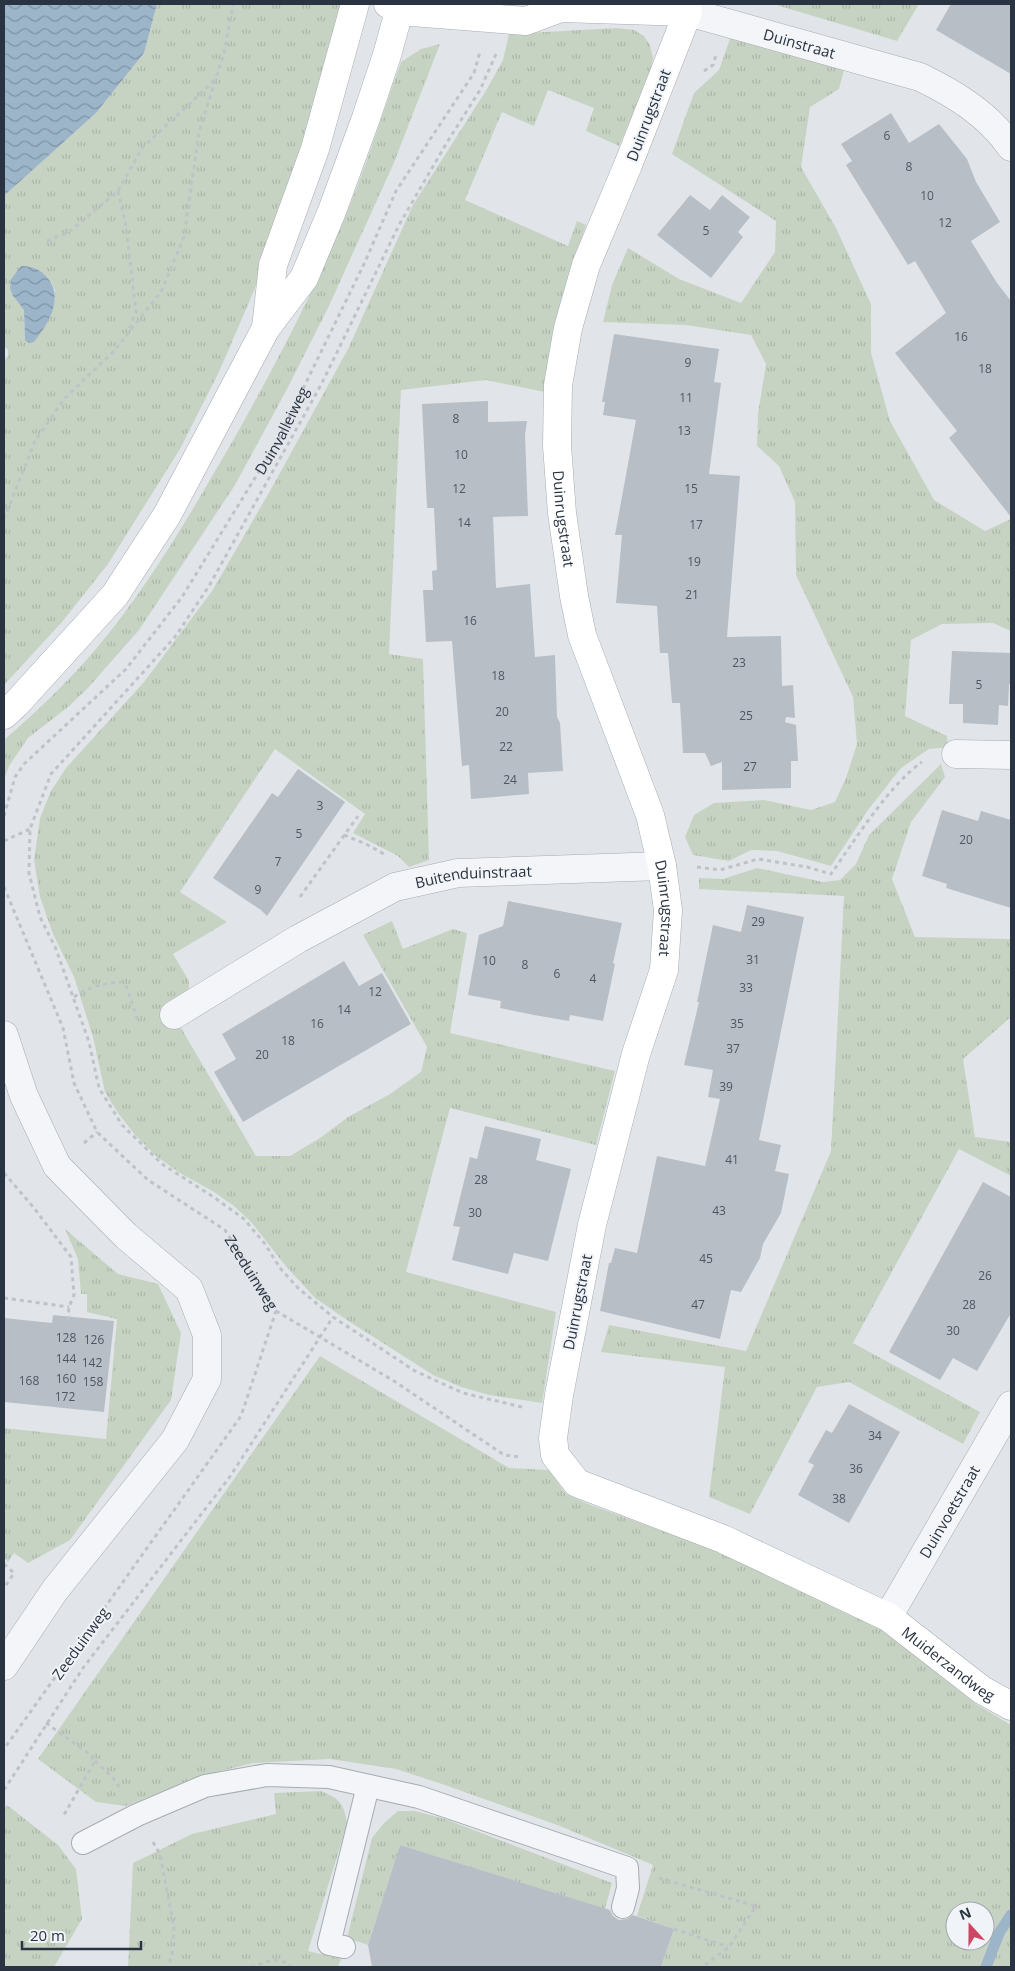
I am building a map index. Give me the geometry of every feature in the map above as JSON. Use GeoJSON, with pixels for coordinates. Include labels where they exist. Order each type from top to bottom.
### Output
{"type":"FeatureCollection","features":[{"type":"Feature","properties":{"kind":"street"},"geometry":{"type":"LineString","coordinates":[[266,328],[273,265],[314,149],[355,4]]}},
{"type":"Feature","properties":{"kind":"street"},"geometry":{"type":"LineString","coordinates":[[4,715],[115,595],[167,515],[266,328],[304,278],[332,211],[366,118],[387,55],[396,6]]}},
{"type":"Feature","properties":{"kind":"street","name":"Duinstraat"},"geometry":{"type":"LineString","coordinates":[[396,6],[500,20],[526,21],[557,6],[689,8],[920,77],[960,98],[980,114],[1011,147]]}},
{"type":"Feature","properties":{"kind":"street","name":"Duinrugstraat"},"geometry":{"type":"LineString","coordinates":[[555,1455],[553,1438],[559,1395],[592,1225],[636,1054],[664,970],[668,910],[662,866],[650,815],[582,635],[574,596],[562,514],[557,446],[558,385],[568,328],[586,265],[689,8]]}},
{"type":"Feature","properties":{"kind":"street"},"geometry":{"type":"LineString","coordinates":[[956,754],[1011,755]]}},
{"type":"Feature","properties":{"kind":"street","name":"Buitenduinstraat"},"geometry":{"type":"LineString","coordinates":[[174,1015],[298,939],[395,887],[458,874],[662,866]]}},
{"type":"Feature","properties":{"kind":"street"},"geometry":{"type":"LineString","coordinates":[[4,1034],[24,1096],[57,1166],[126,1236],[189,1289],[207,1335],[207,1379],[175,1440],[55,1590],[4,1666]]}},
{"type":"Feature","properties":{"kind":"street","name":"Duinvoetstraat"},"geometry":{"type":"LineString","coordinates":[[888,1617],[1011,1405]]}},
{"type":"Feature","properties":{"kind":"street"},"geometry":{"type":"LineString","coordinates":[[555,1455],[577,1483],[723,1539],[888,1617]]}},
{"type":"Feature","properties":{"kind":"street","name":"Muiderzandweg"},"geometry":{"type":"LineString","coordinates":[[888,1617],[982,1690],[1011,1706]]}},
{"type":"Feature","properties":{"kind":"lane"},"geometry":{"type":"LineString","coordinates":[[83,1843],[137,1815],[205,1786],[267,1775],[330,1777],[418,1797],[628,1868],[628,1888],[623,1908]]}},
{"type":"Feature","properties":{"kind":"lane"},"geometry":{"type":"LineString","coordinates":[[337,1946],[368,1786]]}},
{"type":"Feature","properties":{"kind":"path"},"geometry":{"type":"LineString","coordinates":[[4,519],[35,441],[64,399],[114,351],[161,292],[184,237],[199,132],[224,53],[234,4]]}},
{"type":"Feature","properties":{"kind":"path"},"geometry":{"type":"LineString","coordinates":[[500,20],[480,90],[399,225],[322,383],[209,586],[175,637],[51,774],[30,829],[29,874],[40,917],[56,949],[89,1042],[100,1088],[122,1125],[162,1164],[244,1219],[265,1244],[280,1268],[298,1288],[333,1317],[416,1371],[463,1393],[557,1414]]}},
{"type":"Feature","properties":{"kind":"path","name":"Duinvalleiweg"},"geometry":{"type":"LineString","coordinates":[[4,814],[15,777],[24,764],[126,669],[182,597],[277,442],[364,264],[396,191],[474,73],[500,20]]}},
{"type":"Feature","properties":{"kind":"path"},"geometry":{"type":"LineString","coordinates":[[47,242],[69,232],[118,191],[142,148],[216,79]]}},
{"type":"Feature","properties":{"kind":"path"},"geometry":{"type":"LineString","coordinates":[[118,191],[126,226],[136,312],[129,332]]}},
{"type":"Feature","properties":{"kind":"path"},"geometry":{"type":"LineString","coordinates":[[662,866],[686,865],[720,870],[758,859],[807,867],[831,874],[882,803],[913,768],[934,753],[956,754]]}},
{"type":"Feature","properties":{"kind":"path"},"geometry":{"type":"LineString","coordinates":[[298,939],[289,914],[358,816]]}},
{"type":"Feature","properties":{"kind":"path"},"geometry":{"type":"LineString","coordinates":[[4,841],[30,829]]}},
{"type":"Feature","properties":{"kind":"path","name":"Zeeduinweg"},"geometry":{"type":"LineString","coordinates":[[4,887],[63,1028],[74,1083],[96,1132],[148,1180],[225,1230],[276,1311],[241,1416],[4,1749]]}},
{"type":"Feature","properties":{"kind":"path"},"geometry":{"type":"LineString","coordinates":[[74,997],[83,990],[108,983],[122,982]]}},
{"type":"Feature","properties":{"kind":"path"},"geometry":{"type":"LineString","coordinates":[[4,1173],[34,1208],[71,1257],[74,1295],[69,1307],[68,1324]]}},
{"type":"Feature","properties":{"kind":"path"},"geometry":{"type":"LineString","coordinates":[[4,1298],[69,1307]]}},
{"type":"Feature","properties":{"kind":"path"},"geometry":{"type":"LineString","coordinates":[[276,1311],[394,1381],[504,1454],[531,1458],[555,1455]]}},
{"type":"Feature","properties":{"kind":"path"},"geometry":{"type":"LineString","coordinates":[[4,1790],[46,1723],[84,1668],[229,1478],[333,1317]]}},
{"type":"Feature","properties":{"kind":"path"},"geometry":{"type":"LineString","coordinates":[[4,1564],[14,1573],[4,1588]]}},
{"type":"Feature","properties":{"kind":"path"},"geometry":{"type":"LineString","coordinates":[[46,1723],[88,1753],[113,1778],[160,1854],[174,1927],[172,1954],[168,1967]]}},
{"type":"Feature","properties":{"kind":"path"},"geometry":{"type":"LineString","coordinates":[[64,1815],[95,1762]]}},
{"type":"Feature","properties":{"kind":"path"},"geometry":{"type":"LineString","coordinates":[[628,1868],[756,1906],[728,1947],[702,1967]]}},
{"type":"Feature","properties":{"kind":"path"},"geometry":{"type":"LineString","coordinates":[[674,1929],[728,1947]]}},
{"type":"Feature","properties":{"kind":"path"},"geometry":{"type":"LineString","coordinates":[[251,1967],[274,1960],[288,1964],[291,1967]]}},
{"type":"Feature","properties":{"kind":"green space"},"geometry":{"type":"Polygon","coordinates":[[[157,4],[346,4],[270,253],[219,372],[180,449],[108,564],[62,622],[4,685],[4,361],[8,356],[8,350],[4,346],[4,199],[5,195],[96,113],[144,53],[157,4]],[[21,266],[11,279],[13,296],[24,310],[25,340],[50,318],[55,299],[55,290],[51,282],[37,269],[21,266]]]}},
{"type":"Feature","properties":{"kind":"green space"},"geometry":{"type":"Polygon","coordinates":[[[773,4],[919,4],[897,41],[773,4]]]}},
{"type":"Feature","properties":{"kind":"green space"},"geometry":{"type":"Polygon","coordinates":[[[617,28],[634,30],[644,36],[650,45],[653,58],[650,74],[619,146],[586,131],[594,108],[548,90],[534,126],[502,112],[465,200],[568,246],[577,221],[586,225],[562,296],[550,351],[545,392],[486,380],[401,390],[389,654],[423,659],[429,860],[409,867],[398,856],[353,833],[365,814],[275,749],[180,892],[227,922],[173,954],[189,981],[189,989],[167,1004],[256,1156],[290,1156],[320,1138],[348,1117],[390,1094],[421,1072],[427,1047],[363,935],[392,921],[403,949],[453,929],[467,933],[450,1033],[615,1071],[596,1145],[450,1108],[406,1272],[556,1312],[542,1403],[489,1395],[461,1387],[433,1375],[347,1320],[315,1298],[284,1264],[252,1223],[234,1206],[156,1156],[135,1135],[105,1092],[93,1037],[74,977],[53,934],[40,897],[34,860],[40,818],[51,791],[66,768],[144,682],[212,591],[270,491],[348,349],[413,205],[487,89],[503,60],[509,34],[617,28]]]}},
{"type":"Feature","properties":{"kind":"green space"},"geometry":{"type":"Polygon","coordinates":[[[731,36],[844,70],[839,89],[810,107],[801,167],[836,228],[871,304],[871,353],[890,421],[934,500],[985,531],[1011,519],[1011,631],[993,623],[942,624],[911,640],[905,716],[947,736],[948,747],[929,749],[901,768],[868,810],[831,866],[777,851],[751,850],[729,861],[693,855],[685,837],[694,815],[714,803],[764,800],[811,810],[835,802],[846,778],[857,744],[853,697],[796,575],[795,502],[779,466],[757,446],[758,414],[766,364],[751,335],[686,325],[603,322],[612,285],[628,248],[679,279],[741,303],[775,252],[776,221],[672,154],[694,93],[719,70],[731,36]]]}},
{"type":"Feature","properties":{"kind":"green space"},"geometry":{"type":"Polygon","coordinates":[[[440,44],[393,165],[328,308],[235,485],[139,630],[88,688],[68,707],[28,738],[9,766],[4,780],[4,740],[62,686],[95,650],[152,574],[203,492],[251,409],[338,235],[364,169],[401,62],[421,49],[440,44]]]}},
{"type":"Feature","properties":{"kind":"green space"},"geometry":{"type":"Polygon","coordinates":[[[941,764],[945,777],[911,822],[892,879],[915,937],[1011,939],[1011,1017],[963,1059],[975,1137],[1011,1142],[1011,1176],[959,1149],[853,1343],[980,1412],[963,1444],[849,1382],[817,1387],[750,1514],[709,1497],[725,1367],[601,1352],[609,1325],[746,1351],[831,1151],[844,896],[699,889],[699,878],[723,879],[757,868],[823,882],[840,880],[856,864],[869,835],[941,764]]]}},
{"type":"Feature","properties":{"kind":"green space"},"geometry":{"type":"Polygon","coordinates":[[[65,1229],[118,1274],[158,1284],[181,1333],[171,1400],[70,1540],[28,1563],[14,1553],[8,1562],[4,1558],[4,1428],[106,1439],[117,1319],[87,1312],[87,1294],[81,1294],[78,1259],[65,1229]]]}},
{"type":"Feature","properties":{"kind":"green space"},"geometry":{"type":"Polygon","coordinates":[[[320,1356],[509,1468],[549,1470],[566,1494],[588,1504],[734,1557],[883,1630],[976,1704],[1011,1725],[1011,1967],[661,1967],[674,1929],[637,1916],[653,1865],[560,1826],[396,1769],[330,1759],[253,1763],[201,1776],[126,1806],[96,1802],[38,1759],[320,1356]]]}},
{"type":"Feature","properties":{"kind":"green space"},"geometry":{"type":"Polygon","coordinates":[[[321,1791],[337,1799],[344,1811],[347,1824],[308,1951],[341,1959],[338,1967],[128,1967],[133,1863],[192,1834],[276,1814],[274,1793],[321,1791]]]}},
{"type":"Feature","properties":{"kind":"green space"},"geometry":{"type":"Polygon","coordinates":[[[7,1805],[58,1845],[76,1869],[82,1919],[54,1967],[4,1967],[4,1811],[7,1805]]]}},
{"type":"Feature","properties":{"kind":"green space"},"geometry":{"type":"Polygon","coordinates":[[[398,1811],[415,1811],[445,1819],[612,1883],[605,1909],[400,1845],[368,1945],[347,1938],[372,1838],[384,1823],[398,1811]]]}},
{"type":"Feature","properties":{"kind":"water"},"geometry":{"type":"Polygon","coordinates":[[[4,4],[157,4],[144,53],[96,113],[5,195],[4,199],[4,4]]]}},
{"type":"Feature","properties":{"kind":"water"},"geometry":{"type":"Polygon","coordinates":[[[21,266],[34,268],[45,275],[51,283],[55,300],[50,318],[34,342],[29,343],[25,340],[24,310],[13,296],[10,288],[11,279],[21,266]]]}},
{"type":"Feature","properties":{"kind":"building"},"geometry":{"type":"Polygon","coordinates":[[[951,4],[1011,4],[1011,74],[936,30],[951,4]]]}},
{"type":"Feature","properties":{"kind":"building"},"geometry":{"type":"Polygon","coordinates":[[[891,113],[909,143],[939,124],[967,159],[976,182],[1000,222],[971,241],[997,283],[1011,301],[1011,517],[949,438],[957,431],[895,353],[946,313],[915,261],[908,265],[846,165],[852,161],[841,144],[891,113]]]}},
{"type":"Feature","properties":{"kind":"building"},"geometry":{"type":"Polygon","coordinates":[[[690,195],[710,210],[722,195],[750,217],[738,232],[743,237],[711,278],[657,235],[690,195]]]}},
{"type":"Feature","properties":{"kind":"building"},"geometry":{"type":"Polygon","coordinates":[[[614,334],[719,349],[714,382],[721,383],[709,474],[740,476],[727,637],[781,636],[782,686],[793,685],[795,718],[786,717],[785,722],[796,725],[798,761],[791,761],[791,788],[722,790],[722,762],[711,766],[705,753],[683,753],[680,703],[672,703],[668,653],[660,653],[657,606],[616,603],[622,535],[615,535],[636,420],[603,415],[605,402],[602,402],[614,334]]]}},
{"type":"Feature","properties":{"kind":"building"},"geometry":{"type":"Polygon","coordinates":[[[488,401],[488,422],[527,421],[525,435],[528,516],[493,517],[496,588],[530,584],[535,657],[555,655],[557,717],[560,723],[563,771],[528,773],[529,794],[471,799],[469,765],[462,766],[452,641],[426,642],[423,590],[433,590],[432,571],[437,570],[434,508],[427,508],[422,404],[488,401]]]}},
{"type":"Feature","properties":{"kind":"building"},"geometry":{"type":"Polygon","coordinates":[[[952,651],[1011,653],[1011,684],[1009,684],[1008,706],[999,705],[998,725],[963,723],[963,704],[949,704],[952,651]]]}},
{"type":"Feature","properties":{"kind":"building"},"geometry":{"type":"Polygon","coordinates":[[[298,769],[345,802],[267,916],[213,878],[272,793],[278,797],[298,769]]]}},
{"type":"Feature","properties":{"kind":"building"},"geometry":{"type":"Polygon","coordinates":[[[942,810],[978,821],[981,811],[1011,820],[1011,908],[946,888],[947,884],[922,876],[942,810]]]}},
{"type":"Feature","properties":{"kind":"building"},"geometry":{"type":"Polygon","coordinates":[[[508,901],[622,923],[603,1021],[570,1015],[569,1021],[534,1015],[500,1008],[501,1001],[468,995],[479,935],[503,926],[508,901]]]}},
{"type":"Feature","properties":{"kind":"building"},"geometry":{"type":"Polygon","coordinates":[[[747,905],[804,917],[759,1140],[781,1145],[775,1171],[789,1174],[781,1213],[763,1244],[760,1258],[741,1292],[731,1290],[720,1339],[600,1311],[609,1263],[611,1263],[615,1248],[637,1253],[657,1156],[705,1166],[720,1099],[708,1097],[713,1070],[684,1065],[699,1002],[697,1002],[713,925],[741,932],[747,905]]]}},
{"type":"Feature","properties":{"kind":"building"},"geometry":{"type":"Polygon","coordinates":[[[344,961],[359,986],[382,973],[411,1024],[243,1122],[214,1072],[236,1059],[222,1034],[344,961]]]}},
{"type":"Feature","properties":{"kind":"building"},"geometry":{"type":"Polygon","coordinates":[[[485,1126],[541,1139],[536,1160],[571,1169],[548,1261],[514,1253],[508,1274],[452,1260],[460,1227],[453,1226],[470,1157],[477,1159],[485,1126]]]}},
{"type":"Feature","properties":{"kind":"building"},"geometry":{"type":"Polygon","coordinates":[[[983,1182],[1011,1197],[1011,1313],[977,1371],[953,1358],[940,1380],[889,1352],[983,1182]]]}},
{"type":"Feature","properties":{"kind":"building"},"geometry":{"type":"Polygon","coordinates":[[[53,1315],[114,1321],[104,1412],[4,1402],[4,1318],[52,1323],[53,1315]]]}},
{"type":"Feature","properties":{"kind":"building"},"geometry":{"type":"Polygon","coordinates":[[[849,1404],[900,1432],[849,1523],[798,1495],[814,1465],[808,1462],[826,1430],[832,1433],[849,1404]]]}},
{"type":"Feature","properties":{"kind":"building"},"geometry":{"type":"Polygon","coordinates":[[[400,1845],[610,1910],[613,1916],[619,1920],[627,1919],[633,1915],[674,1929],[661,1967],[372,1967],[368,1945],[400,1845]]]}},
{"type":"Feature","properties":{"kind":"waterway"},"geometry":{"type":"LineString","coordinates":[[986,1967],[999,1933],[1011,1915]]}}]}
